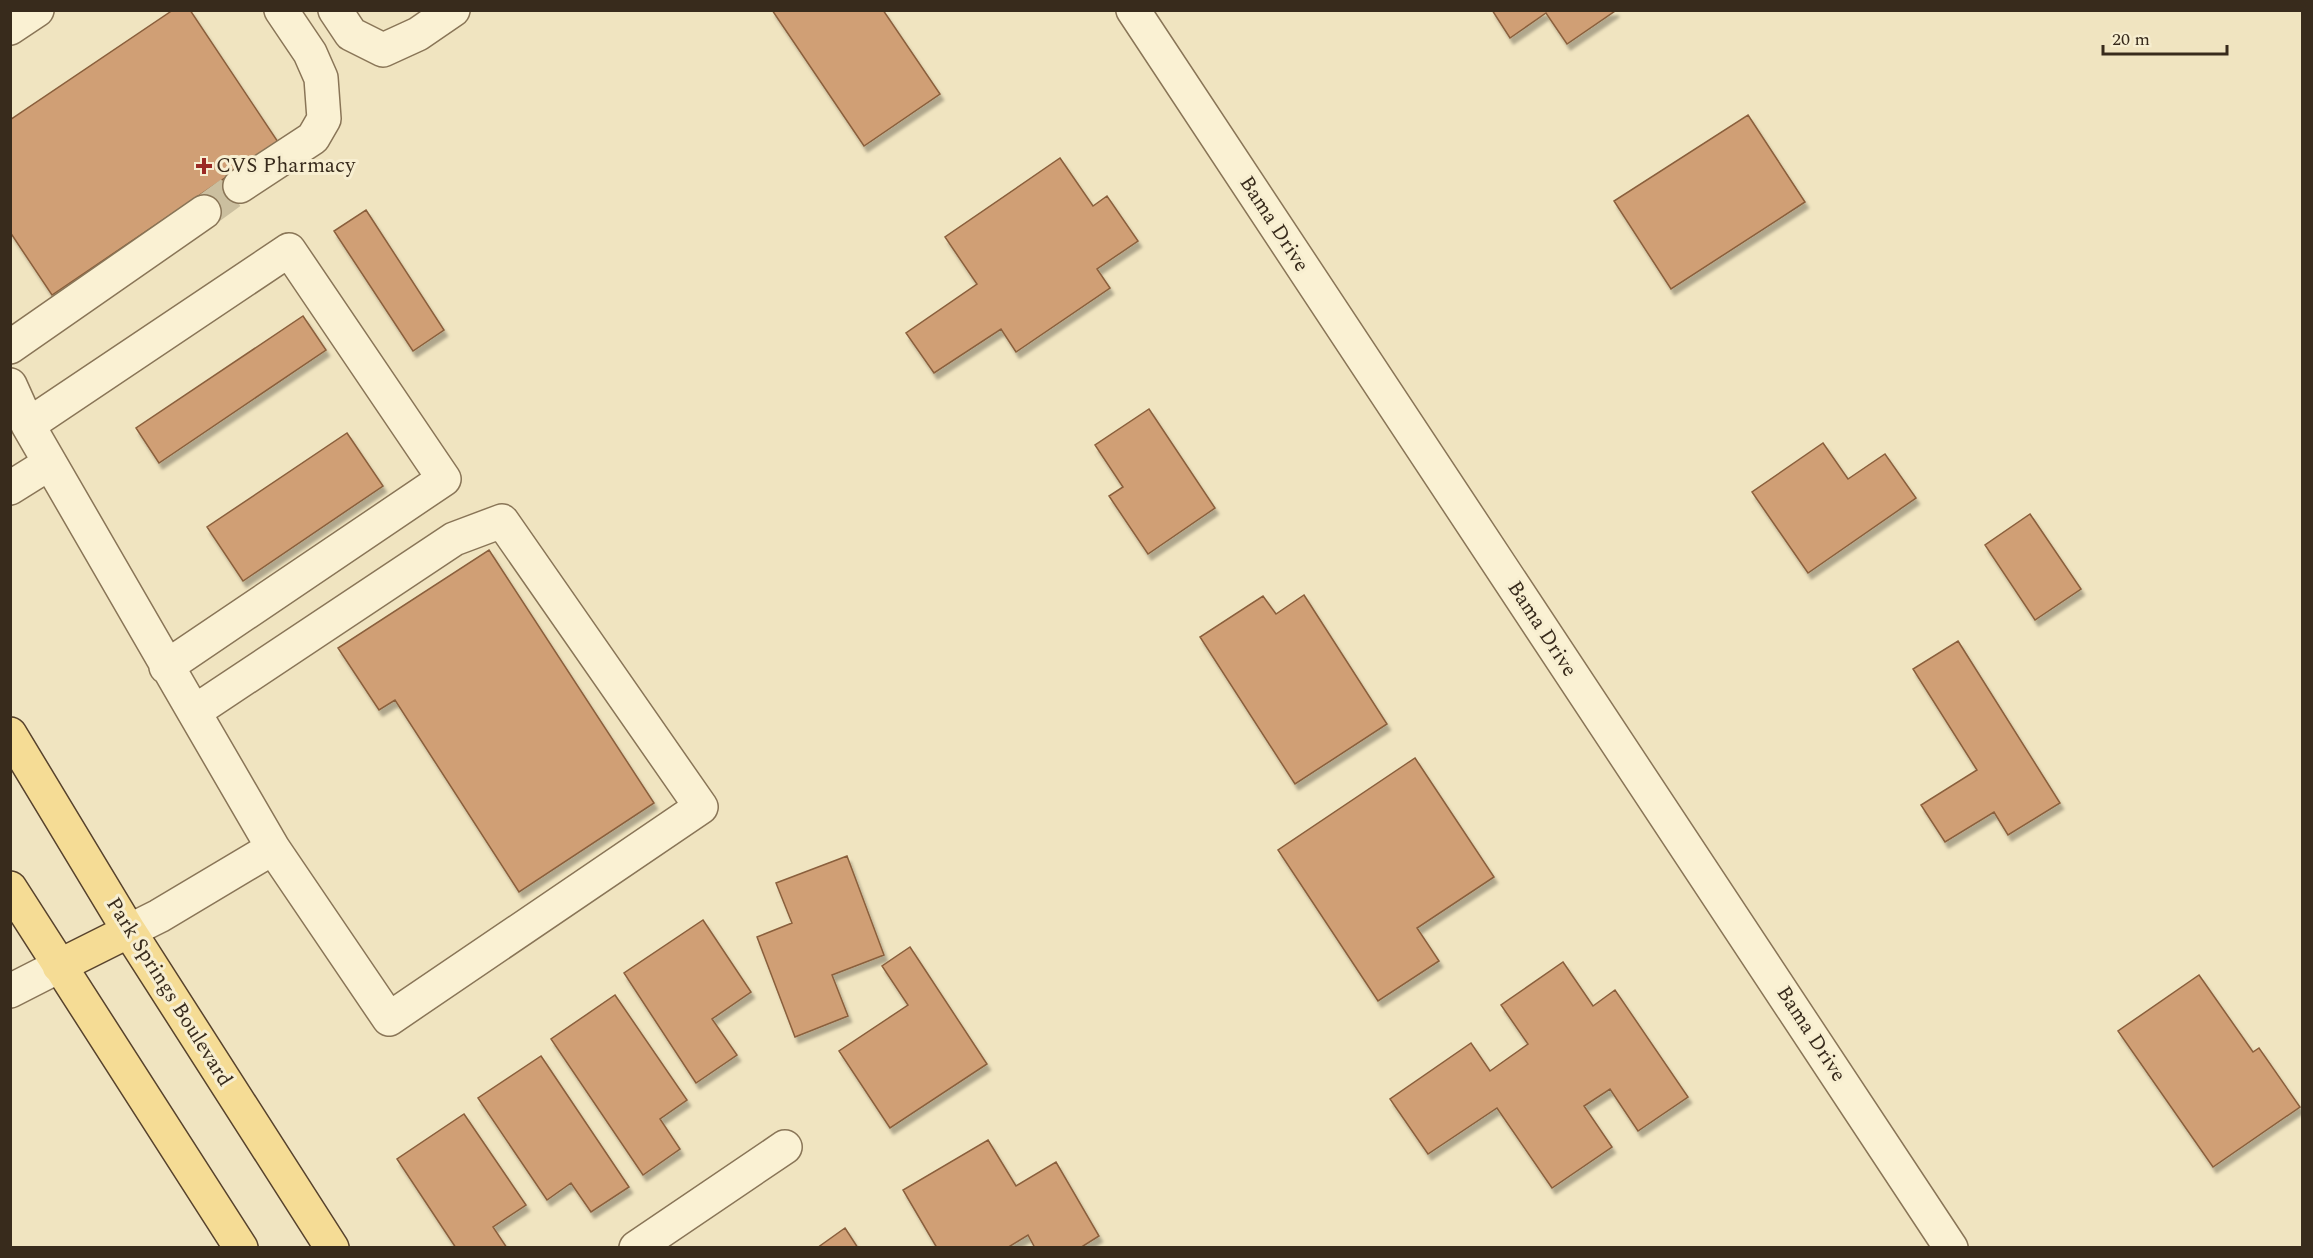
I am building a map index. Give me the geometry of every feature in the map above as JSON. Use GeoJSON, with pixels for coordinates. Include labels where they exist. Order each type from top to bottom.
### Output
{"type":"FeatureCollection","features":[{"type":"Feature","properties":{"kind":"main road","name":"Park Springs Boulevard"},"geometry":{"type":"LineString","coordinates":[[10,734],[129,931],[332,1248]]}},
{"type":"Feature","properties":{"kind":"main road"},"geometry":{"type":"LineString","coordinates":[[10,888],[241,1248]]}},
{"type":"Feature","properties":{"kind":"main road"},"geometry":{"type":"LineString","coordinates":[[59,966],[129,931]]}},
{"type":"Feature","properties":{"kind":"street"},"geometry":{"type":"LineString","coordinates":[[10,28],[37,10]]}},
{"type":"Feature","properties":{"kind":"street"},"geometry":{"type":"LineString","coordinates":[[240,186],[313,138],[324,118],[321,78],[310,53],[281,10]]}},
{"type":"Feature","properties":{"kind":"street"},"geometry":{"type":"LineString","coordinates":[[336,10],[351,34],[383,50],[418,34],[453,10]]}},
{"type":"Feature","properties":{"kind":"street","name":"Bama Drive"},"geometry":{"type":"LineString","coordinates":[[1133,10],[1952,1248]]}},
{"type":"Feature","properties":{"kind":"street"},"geometry":{"type":"LineString","coordinates":[[10,347],[204,212]]}},
{"type":"Feature","properties":{"kind":"street"},"geometry":{"type":"LineString","coordinates":[[28,425],[289,250],[444,479],[166,667]]}},
{"type":"Feature","properties":{"kind":"street"},"geometry":{"type":"LineString","coordinates":[[10,385],[28,425],[166,667],[273,848],[389,1019],[701,807],[502,521],[454,539],[194,712]]}},
{"type":"Feature","properties":{"kind":"street"},"geometry":{"type":"LineString","coordinates":[[10,488],[50,463]]}},
{"type":"Feature","properties":{"kind":"street"},"geometry":{"type":"LineString","coordinates":[[129,931],[159,916],[273,848]]}},
{"type":"Feature","properties":{"kind":"street"},"geometry":{"type":"LineString","coordinates":[[10,991],[59,966]]}},
{"type":"Feature","properties":{"kind":"street"},"geometry":{"type":"LineString","coordinates":[[636,1248],[785,1147]]}},
{"type":"Feature","properties":{"kind":"building","name":"CVS Pharmacy"},"geometry":{"type":"Polygon","coordinates":[[[173,10],[190,10],[278,142],[52,295],[10,232],[10,120],[173,10]]]}},
{"type":"Feature","properties":{"kind":"building"},"geometry":{"type":"Polygon","coordinates":[[[772,10],[883,10],[940,94],[864,146],[772,10]]]}},
{"type":"Feature","properties":{"kind":"building"},"geometry":{"type":"Polygon","coordinates":[[[1492,10],[1615,11],[1567,44],[1546,13],[1510,38],[1492,10]]]}},
{"type":"Feature","properties":{"kind":"building"},"geometry":{"type":"Polygon","coordinates":[[[1748,115],[1805,202],[1671,289],[1614,201],[1748,115]]]}},
{"type":"Feature","properties":{"kind":"building"},"geometry":{"type":"Polygon","coordinates":[[[1060,158],[1093,206],[1107,196],[1138,241],[1097,269],[1110,288],[1016,352],[1001,329],[934,373],[906,333],[977,284],[945,237],[1060,158]]]}},
{"type":"Feature","properties":{"kind":"building"},"geometry":{"type":"Polygon","coordinates":[[[366,210],[444,330],[413,351],[334,231],[366,210]]]}},
{"type":"Feature","properties":{"kind":"building"},"geometry":{"type":"Polygon","coordinates":[[[303,316],[326,350],[159,463],[136,428],[303,316]]]}},
{"type":"Feature","properties":{"kind":"building"},"geometry":{"type":"Polygon","coordinates":[[[1149,409],[1215,508],[1148,554],[1109,496],[1123,487],[1095,445],[1149,409]]]}},
{"type":"Feature","properties":{"kind":"building"},"geometry":{"type":"Polygon","coordinates":[[[347,433],[383,486],[243,581],[207,527],[347,433]]]}},
{"type":"Feature","properties":{"kind":"building"},"geometry":{"type":"Polygon","coordinates":[[[1823,443],[1848,479],[1885,454],[1916,498],[1808,573],[1752,492],[1823,443]]]}},
{"type":"Feature","properties":{"kind":"building"},"geometry":{"type":"Polygon","coordinates":[[[2030,514],[2081,589],[2035,620],[1985,545],[2030,514]]]}},
{"type":"Feature","properties":{"kind":"building"},"geometry":{"type":"Polygon","coordinates":[[[489,550],[654,803],[519,892],[395,700],[379,710],[338,648],[489,550]]]}},
{"type":"Feature","properties":{"kind":"building"},"geometry":{"type":"Polygon","coordinates":[[[1304,595],[1387,724],[1295,784],[1200,637],[1263,596],[1276,614],[1304,595]]]}},
{"type":"Feature","properties":{"kind":"building"},"geometry":{"type":"Polygon","coordinates":[[[1958,641],[2060,803],[2008,835],[1994,812],[1945,842],[1921,805],[1977,770],[1913,669],[1958,641]]]}},
{"type":"Feature","properties":{"kind":"building"},"geometry":{"type":"Polygon","coordinates":[[[1415,758],[1494,877],[1417,928],[1439,961],[1378,1001],[1278,850],[1415,758]]]}},
{"type":"Feature","properties":{"kind":"building"},"geometry":{"type":"Polygon","coordinates":[[[847,856],[884,955],[832,975],[848,1016],[795,1037],[757,937],[792,923],[776,883],[847,856]]]}},
{"type":"Feature","properties":{"kind":"building"},"geometry":{"type":"Polygon","coordinates":[[[703,920],[751,992],[712,1019],[737,1055],[696,1083],[624,973],[703,920]]]}},
{"type":"Feature","properties":{"kind":"building"},"geometry":{"type":"Polygon","coordinates":[[[910,947],[987,1064],[890,1128],[839,1051],[908,1005],[882,966],[910,947]]]}},
{"type":"Feature","properties":{"kind":"building"},"geometry":{"type":"Polygon","coordinates":[[[1563,962],[1593,1006],[1615,990],[1688,1097],[1638,1131],[1610,1089],[1584,1106],[1612,1147],[1552,1188],[1497,1108],[1428,1154],[1390,1099],[1471,1043],[1490,1071],[1528,1044],[1501,1005],[1563,962]]]}},
{"type":"Feature","properties":{"kind":"building"},"geometry":{"type":"Polygon","coordinates":[[[2199,975],[2253,1052],[2259,1048],[2300,1107],[2213,1167],[2118,1031],[2199,975]]]}},
{"type":"Feature","properties":{"kind":"building"},"geometry":{"type":"Polygon","coordinates":[[[615,995],[687,1100],[660,1119],[680,1149],[643,1175],[551,1039],[615,995]]]}},
{"type":"Feature","properties":{"kind":"building"},"geometry":{"type":"Polygon","coordinates":[[[541,1056],[629,1187],[591,1212],[571,1183],[547,1200],[478,1098],[541,1056]]]}},
{"type":"Feature","properties":{"kind":"building"},"geometry":{"type":"Polygon","coordinates":[[[464,1114],[526,1205],[493,1227],[507,1248],[456,1248],[397,1159],[464,1114]]]}},
{"type":"Feature","properties":{"kind":"building"},"geometry":{"type":"Polygon","coordinates":[[[988,1140],[1016,1186],[1056,1162],[1099,1236],[1080,1248],[1035,1248],[1028,1235],[1007,1248],[937,1248],[903,1190],[988,1140]]]}},
{"type":"Feature","properties":{"kind":"building"},"geometry":{"type":"Polygon","coordinates":[[[845,1228],[858,1248],[817,1248],[845,1228]]]}},
{"type":"Feature","properties":{"kind":"tunnel"},"geometry":{"type":"LineString","coordinates":[[204,212],[240,186]]}},
{"type":"Feature","properties":{"kind":"place","name":"CVS Pharmacy"},"geometry":{"type":"Point","coordinates":[204,166]}}]}
